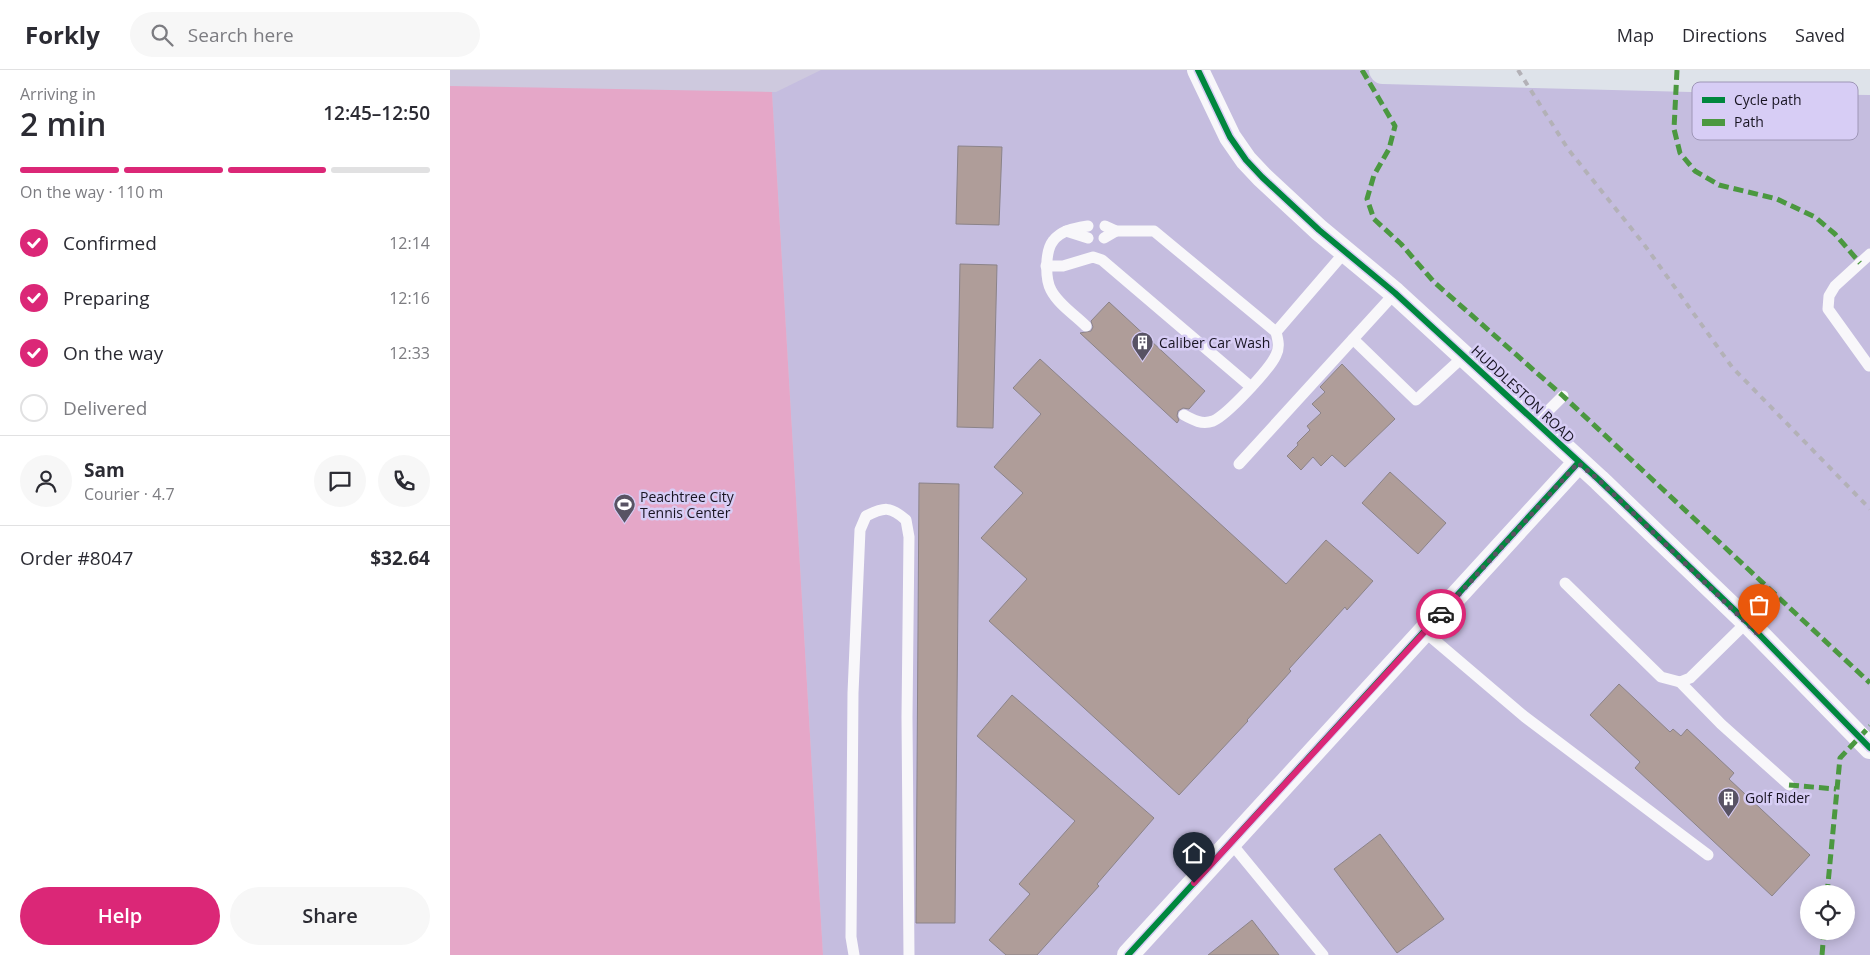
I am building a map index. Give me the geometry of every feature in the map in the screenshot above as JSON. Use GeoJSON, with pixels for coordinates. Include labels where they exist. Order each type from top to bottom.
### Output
{"type":"FeatureCollection","features":[{"type":"Feature","properties":{"kind":"main road"},"geometry":{"type":"LineString","coordinates":[[1384,70],[1623,77],[1870,81]]}},
{"type":"Feature","properties":{"kind":"street","name":"HUDDLESTON ROAD"},"geometry":{"type":"LineString","coordinates":[[1198,70],[1230,137],[1246,160],[1319,230],[1395,293],[1578,463],[1599,480],[1747,622],[1870,748]]}},
{"type":"Feature","properties":{"kind":"street"},"geometry":{"type":"LineString","coordinates":[[1134,953],[1231,843],[1578,463]]}},
{"type":"Feature","properties":{"kind":"lane"},"geometry":{"type":"LineString","coordinates":[[1086,326],[1051,290],[1047,279],[1046,266],[1052,241],[1066,231],[1088,226]]}},
{"type":"Feature","properties":{"kind":"lane"},"geometry":{"type":"LineString","coordinates":[[1104,238],[1111,228],[1154,231],[1276,332],[1279,347],[1276,356],[1224,414],[1212,422],[1196,422],[1184,415]]}},
{"type":"Feature","properties":{"kind":"lane"},"geometry":{"type":"LineString","coordinates":[[1066,231],[1088,238]]}},
{"type":"Feature","properties":{"kind":"lane"},"geometry":{"type":"LineString","coordinates":[[1276,332],[1344,252]]}},
{"type":"Feature","properties":{"kind":"lane"},"geometry":{"type":"LineString","coordinates":[[1870,254],[1835,286],[1829,296],[1828,309],[1870,366]]}},
{"type":"Feature","properties":{"kind":"lane"},"geometry":{"type":"LineString","coordinates":[[1046,266],[1063,266],[1094,257],[1102,260],[1251,386]]}},
{"type":"Feature","properties":{"kind":"lane"},"geometry":{"type":"LineString","coordinates":[[1239,464],[1395,293]]}},
{"type":"Feature","properties":{"kind":"lane"},"geometry":{"type":"LineString","coordinates":[[1353,339],[1416,400],[1463,357]]}},
{"type":"Feature","properties":{"kind":"lane"},"geometry":{"type":"LineString","coordinates":[[1536,422],[1563,396]]}},
{"type":"Feature","properties":{"kind":"lane"},"geometry":{"type":"LineString","coordinates":[[854,955],[851,937],[853,693],[860,530],[866,516],[880,509],[895,510],[906,520],[910,537],[907,717],[909,955]]}},
{"type":"Feature","properties":{"kind":"lane"},"geometry":{"type":"LineString","coordinates":[[1565,583],[1661,677],[1680,682],[1721,724],[1788,785]]}},
{"type":"Feature","properties":{"kind":"lane"},"geometry":{"type":"LineString","coordinates":[[1680,682],[1690,678],[1747,622]]}},
{"type":"Feature","properties":{"kind":"lane"},"geometry":{"type":"LineString","coordinates":[[1425,632],[1525,717],[1708,855]]}},
{"type":"Feature","properties":{"kind":"lane"},"geometry":{"type":"LineString","coordinates":[[1231,843],[1323,955]]}},
{"type":"Feature","properties":{"kind":"shaded area"},"geometry":{"type":"Polygon","coordinates":[[[821,70],[1870,70],[1870,955],[823,955],[772,92],[776,92],[821,70]]]}},
{"type":"Feature","properties":{"kind":"shaded area","name":"Peachtree City Tennis Center"},"geometry":{"type":"Polygon","coordinates":[[[450,86],[772,92],[823,955],[450,955],[450,86]]]}},
{"type":"Feature","properties":{"kind":"building"},"geometry":{"type":"Polygon","coordinates":[[[958,146],[1002,147],[999,225],[956,224],[958,146]]]}},
{"type":"Feature","properties":{"kind":"building"},"geometry":{"type":"Polygon","coordinates":[[[960,264],[997,265],[993,428],[957,427],[960,264]]]}},
{"type":"Feature","properties":{"kind":"building","name":"Caliber Car Wash"},"geometry":{"type":"Polygon","coordinates":[[[1109,302],[1205,391],[1189,409],[1183,408],[1178,411],[1177,416],[1179,420],[1177,423],[1080,333],[1091,331],[1093,327],[1091,321],[1109,302]]]}},
{"type":"Feature","properties":{"kind":"building"},"geometry":{"type":"Polygon","coordinates":[[[1040,359],[1286,584],[1326,540],[1373,581],[1347,610],[1345,607],[1289,669],[1291,671],[1248,721],[1179,795],[989,621],[1027,579],[981,538],[1023,493],[994,467],[1041,414],[1013,388],[1040,359]]]}},
{"type":"Feature","properties":{"kind":"building"},"geometry":{"type":"Polygon","coordinates":[[[1342,364],[1395,419],[1345,467],[1332,455],[1321,466],[1313,457],[1301,470],[1287,456],[1310,430],[1307,426],[1321,413],[1312,404],[1325,392],[1320,387],[1342,364]]]}},
{"type":"Feature","properties":{"kind":"building"},"geometry":{"type":"Polygon","coordinates":[[[1390,472],[1446,523],[1418,554],[1362,503],[1390,472]]]}},
{"type":"Feature","properties":{"kind":"building"},"geometry":{"type":"Polygon","coordinates":[[[919,483],[959,484],[955,923],[916,923],[919,483]]]}},
{"type":"Feature","properties":{"kind":"building","name":"Golf Rider"},"geometry":{"type":"Polygon","coordinates":[[[1619,684],[1670,732],[1673,729],[1681,736],[1687,729],[1734,773],[1729,779],[1810,855],[1772,896],[1635,768],[1640,762],[1590,715],[1619,684]]]}},
{"type":"Feature","properties":{"kind":"building"},"geometry":{"type":"Polygon","coordinates":[[[1012,695],[1154,818],[1097,884],[1099,886],[1037,955],[1006,955],[989,940],[1030,894],[1019,884],[1075,821],[977,736],[1012,695]]]}},
{"type":"Feature","properties":{"kind":"building"},"geometry":{"type":"Polygon","coordinates":[[[1380,834],[1444,919],[1397,953],[1334,869],[1380,834]]]}},
{"type":"Feature","properties":{"kind":"building"},"geometry":{"type":"Polygon","coordinates":[[[1252,920],[1279,955],[1208,955],[1252,920]]]}},
{"type":"Feature","properties":{"kind":"railway"},"geometry":{"type":"LineString","coordinates":[[1518,70],[1568,149],[1643,243],[1732,367],[1870,509]]}},
{"type":"Feature","properties":{"kind":"marked path"},"geometry":{"type":"LineString","coordinates":[[1362,70],[1395,126],[1389,149],[1374,175],[1367,199],[1374,219],[1401,244],[1434,282],[1563,396],[1870,683]]}},
{"type":"Feature","properties":{"kind":"marked path"},"geometry":{"type":"LineString","coordinates":[[1677,70],[1674,129],[1680,153],[1695,171],[1719,185],[1777,199],[1815,217],[1835,234],[1860,263]]}},
{"type":"Feature","properties":{"kind":"marked path"},"geometry":{"type":"LineString","coordinates":[[1828,885],[1840,758],[1870,726]]}},
{"type":"Feature","properties":{"kind":"marked path"},"geometry":{"type":"LineString","coordinates":[[1789,785],[1836,789]]}},
{"type":"Feature","properties":{"kind":"marked path"},"geometry":{"type":"LineString","coordinates":[[1822,955],[1823,940]]}},
{"type":"Feature","properties":{"kind":"cycle path"},"geometry":{"type":"LineString","coordinates":[[1198,70],[1230,137],[1246,160],[1262,177],[1319,230],[1395,293],[1599,480],[1747,622],[1870,748]]}},
{"type":"Feature","properties":{"kind":"cycle path"},"geometry":{"type":"LineString","coordinates":[[1128,955],[1578,463]]}},
{"type":"Feature","properties":{"kind":"way so far"},"geometry":{"type":"LineString","coordinates":[[1441,614],[1578,463],[1599,480],[1759,635]]}},
{"type":"Feature","properties":{"kind":"place","name":"Caliber Car Wash"},"geometry":{"type":"Point","coordinates":[1143,362]}},
{"type":"Feature","properties":{"kind":"place","name":"Peachtree City Tennis Center"},"geometry":{"type":"Point","coordinates":[624,524]}},
{"type":"Feature","properties":{"kind":"place","name":"Golf Rider"},"geometry":{"type":"Point","coordinates":[1729,817]}},
{"type":"Feature","properties":{"kind":"route"},"geometry":{"type":"LineString","coordinates":[[1194,883],[1441,614]]}}]}
